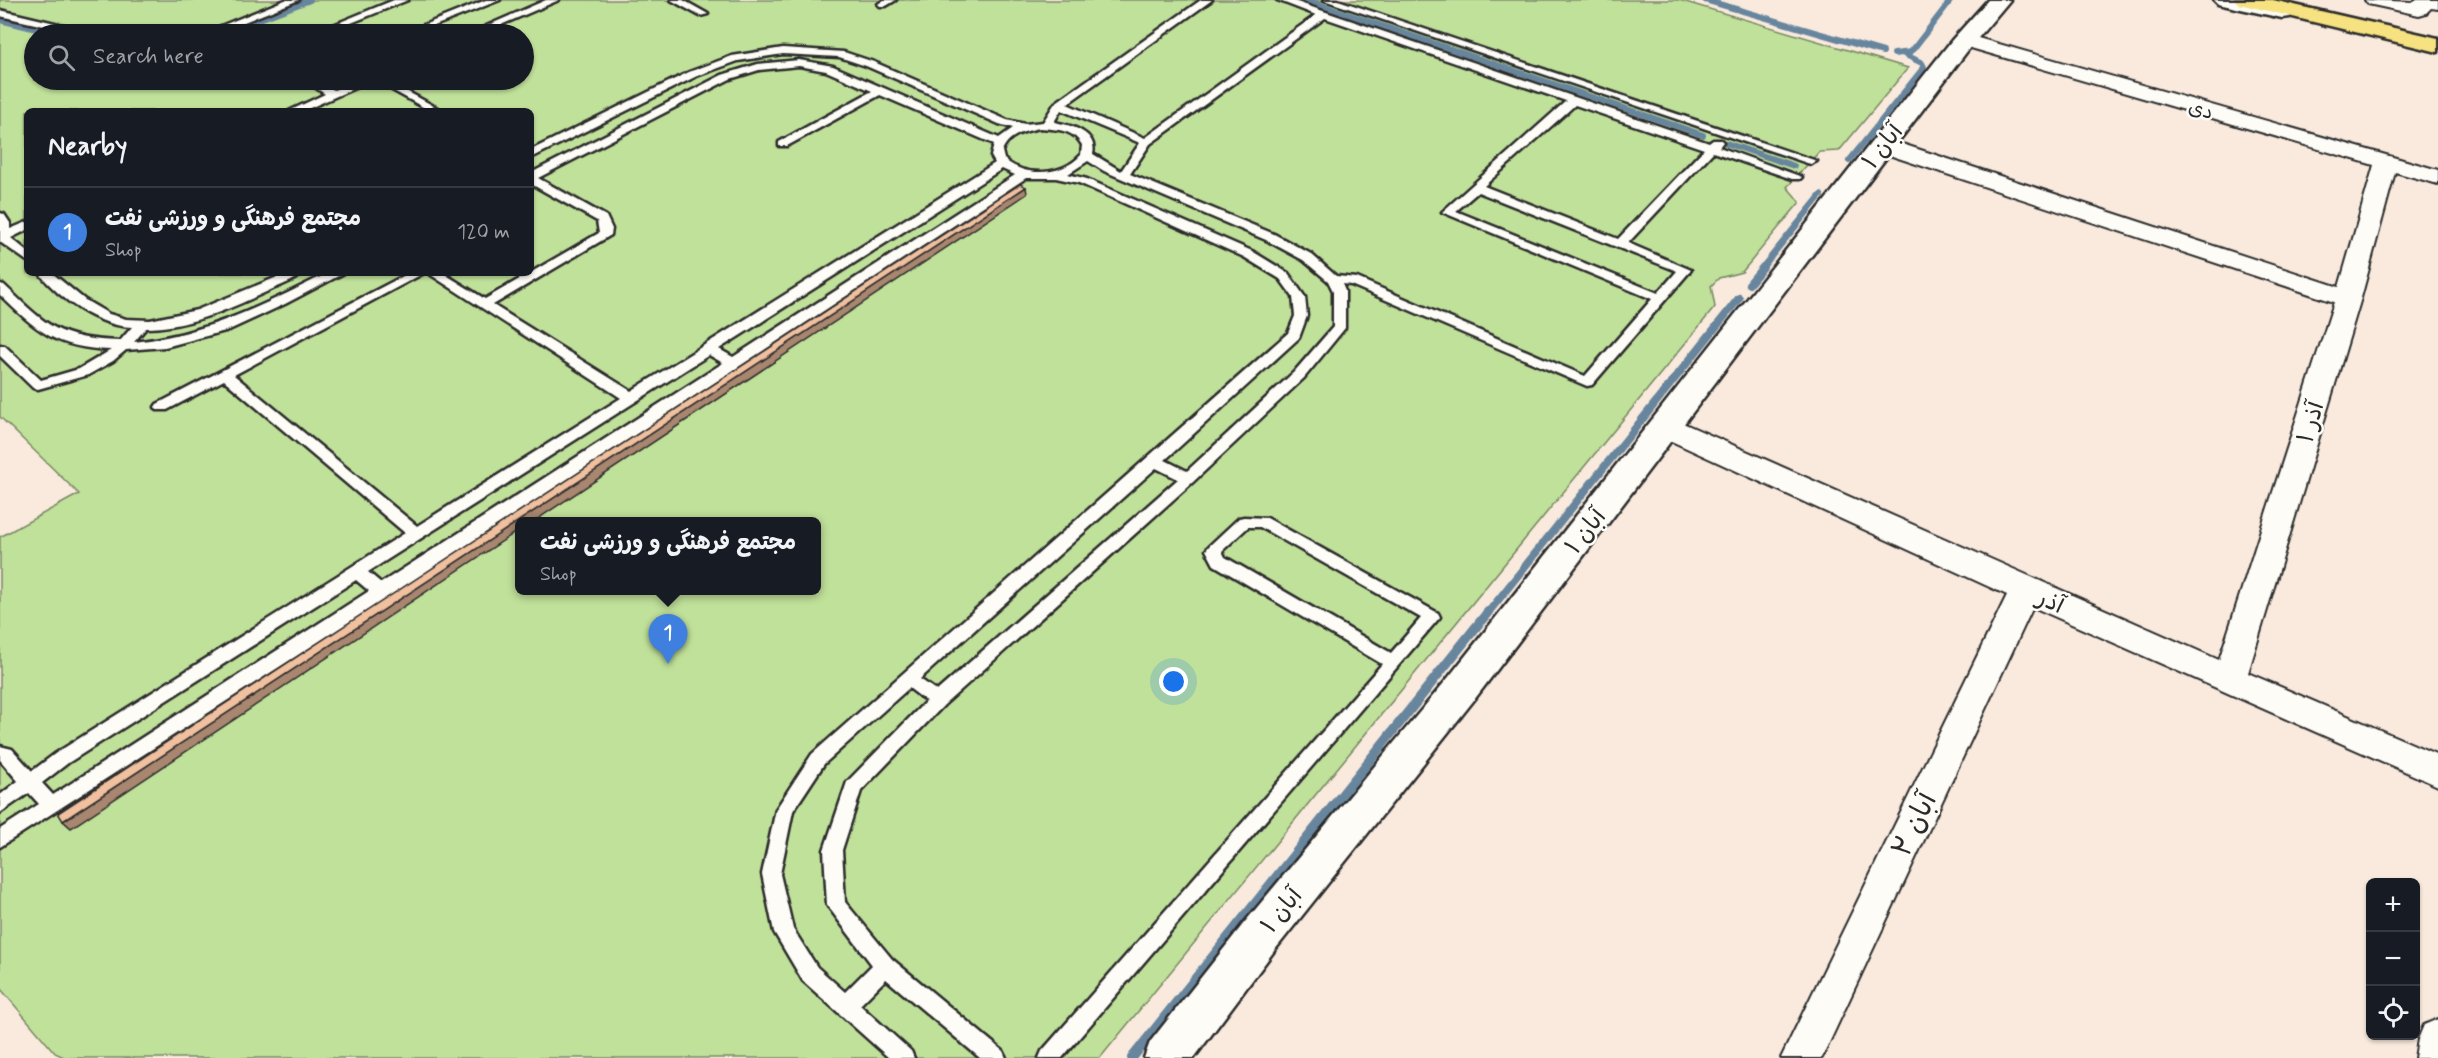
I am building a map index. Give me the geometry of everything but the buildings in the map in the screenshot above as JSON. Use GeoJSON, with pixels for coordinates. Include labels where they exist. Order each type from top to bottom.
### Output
{"type":"FeatureCollection","features":[{"type":"Feature","properties":{"kind":"main road"},"geometry":{"type":"LineString","coordinates":[[2246,0],[2438,45]]}},
{"type":"Feature","properties":{"kind":"main road"},"geometry":{"type":"LineString","coordinates":[[2312,0],[2438,29]]}},
{"type":"Feature","properties":{"kind":"street","name":"آبان ۱"},"geometry":{"type":"LineString","coordinates":[[1166,1058],[1259,937],[1461,689],[1882,145],[1964,40],[1999,0]]}},
{"type":"Feature","properties":{"kind":"street"},"geometry":{"type":"LineString","coordinates":[[2225,0],[2381,32]]}},
{"type":"Feature","properties":{"kind":"street"},"geometry":{"type":"LineString","coordinates":[[2375,0],[2419,9],[2426,1],[2438,3]]}},
{"type":"Feature","properties":{"kind":"street","name":"دی"},"geometry":{"type":"LineString","coordinates":[[1964,40],[2438,177]]}},
{"type":"Feature","properties":{"kind":"street"},"geometry":{"type":"LineString","coordinates":[[1882,145],[2348,298]]}},
{"type":"Feature","properties":{"kind":"street","name":"آذر ۱"},"geometry":{"type":"LineString","coordinates":[[2229,680],[2348,298],[2386,162]]}},
{"type":"Feature","properties":{"kind":"street","name":"آذر"},"geometry":{"type":"LineString","coordinates":[[1666,427],[2025,590],[2438,771]]}},
{"type":"Feature","properties":{"kind":"street","name":"آبان ۲"},"geometry":{"type":"LineString","coordinates":[[1801,1058],[2025,590]]}},
{"type":"Feature","properties":{"kind":"street"},"geometry":{"type":"LineString","coordinates":[[2435,1058],[2438,1040]]}},
{"type":"Feature","properties":{"kind":"lane"},"geometry":{"type":"LineString","coordinates":[[232,24],[294,0]]}},
{"type":"Feature","properties":{"kind":"lane"},"geometry":{"type":"LineString","coordinates":[[342,24],[403,0]]}},
{"type":"Feature","properties":{"kind":"lane"},"geometry":{"type":"LineString","coordinates":[[432,24],[495,0]]}},
{"type":"Feature","properties":{"kind":"lane"},"geometry":{"type":"LineString","coordinates":[[497,24],[554,0]]}},
{"type":"Feature","properties":{"kind":"lane"},"geometry":{"type":"LineString","coordinates":[[675,0],[703,14]]}},
{"type":"Feature","properties":{"kind":"lane"},"geometry":{"type":"LineString","coordinates":[[1046,126],[1059,105],[1207,0]]}},
{"type":"Feature","properties":{"kind":"lane"},"geometry":{"type":"LineString","coordinates":[[1282,0],[1796,177]]}},
{"type":"Feature","properties":{"kind":"lane"},"geometry":{"type":"LineString","coordinates":[[1329,0],[1810,161]]}},
{"type":"Feature","properties":{"kind":"lane"},"geometry":{"type":"LineString","coordinates":[[0,13],[46,24]]}},
{"type":"Feature","properties":{"kind":"lane"},"geometry":{"type":"LineString","coordinates":[[1124,175],[1146,142],[1324,15]]}},
{"type":"Feature","properties":{"kind":"lane"},"geometry":{"type":"LineString","coordinates":[[534,153],[693,74],[736,58],[783,51],[840,54],[870,64],[1003,122],[1026,128]]}},
{"type":"Feature","properties":{"kind":"lane"},"geometry":{"type":"LineString","coordinates":[[534,176],[726,77],[758,67],[799,63],[829,68],[966,130],[1001,143]]}},
{"type":"Feature","properties":{"kind":"lane"},"geometry":{"type":"LineString","coordinates":[[326,90],[333,94]]}},
{"type":"Feature","properties":{"kind":"lane"},"geometry":{"type":"LineString","coordinates":[[301,108],[343,90]]}},
{"type":"Feature","properties":{"kind":"lane"},"geometry":{"type":"LineString","coordinates":[[398,90],[432,108]]}},
{"type":"Feature","properties":{"kind":"lane"},"geometry":{"type":"LineString","coordinates":[[783,144],[880,91]]}},
{"type":"Feature","properties":{"kind":"lane"},"geometry":{"type":"LineString","coordinates":[[1573,101],[1448,212],[1660,298]]}},
{"type":"Feature","properties":{"kind":"lane"},"geometry":{"type":"LineString","coordinates":[[1059,105],[1146,142]]}},
{"type":"Feature","properties":{"kind":"lane"},"geometry":{"type":"LineString","coordinates":[[904,1058],[810,974],[784,932],[771,874],[785,809],[818,759],[1294,335],[1301,316],[1299,297],[1284,276],[1248,254],[1083,181],[1056,174],[1024,174],[1011,170],[1001,164],[996,156],[1001,143],[1014,132],[1026,128],[1046,126],[1078,133],[1086,140],[1089,147],[1087,155],[1081,163],[1056,174]]}},
{"type":"Feature","properties":{"kind":"lane"},"geometry":{"type":"LineString","coordinates":[[1620,244],[1725,133]]}},
{"type":"Feature","properties":{"kind":"lane"},"geometry":{"type":"LineString","coordinates":[[560,140],[580,151]]}},
{"type":"Feature","properties":{"kind":"lane"},"geometry":{"type":"LineString","coordinates":[[996,1058],[885,966],[836,905],[833,850],[853,787],[938,700],[1188,478],[1299,375],[1339,328],[1339,291],[1333,279],[1307,256],[1270,237],[1108,169],[1087,155]]}},
{"type":"Feature","properties":{"kind":"lane"},"geometry":{"type":"LineString","coordinates":[[0,805],[62,758],[1001,164]]}},
{"type":"Feature","properties":{"kind":"lane"},"geometry":{"type":"LineString","coordinates":[[0,839],[735,364],[1024,174]]}},
{"type":"Feature","properties":{"kind":"lane"},"geometry":{"type":"LineString","coordinates":[[484,305],[605,235],[606,229],[602,219],[534,180]]}},
{"type":"Feature","properties":{"kind":"lane"},"geometry":{"type":"LineString","coordinates":[[1333,279],[1353,281],[1587,382],[1685,270],[1476,187]]}},
{"type":"Feature","properties":{"kind":"lane"},"geometry":{"type":"LineString","coordinates":[[0,217],[4,223],[1,237]]}},
{"type":"Feature","properties":{"kind":"lane"},"geometry":{"type":"LineString","coordinates":[[1,237],[24,227]]}},
{"type":"Feature","properties":{"kind":"lane"},"geometry":{"type":"LineString","coordinates":[[1,237],[24,255]]}},
{"type":"Feature","properties":{"kind":"lane"},"geometry":{"type":"LineString","coordinates":[[1248,254],[1270,237]]}},
{"type":"Feature","properties":{"kind":"lane"},"geometry":{"type":"LineString","coordinates":[[48,276],[82,305],[106,318],[141,325],[209,312],[290,276]]}},
{"type":"Feature","properties":{"kind":"lane"},"geometry":{"type":"LineString","coordinates":[[0,288],[48,332],[76,343],[126,346],[164,344],[206,335],[249,317],[326,276]]}},
{"type":"Feature","properties":{"kind":"lane"},"geometry":{"type":"LineString","coordinates":[[162,407],[412,276]]}},
{"type":"Feature","properties":{"kind":"lane"},"geometry":{"type":"LineString","coordinates":[[439,276],[632,398]]}},
{"type":"Feature","properties":{"kind":"lane"},"geometry":{"type":"LineString","coordinates":[[0,349],[38,385],[64,380],[108,360],[126,346],[141,325]]}},
{"type":"Feature","properties":{"kind":"lane"},"geometry":{"type":"LineString","coordinates":[[709,349],[735,364]]}},
{"type":"Feature","properties":{"kind":"lane"},"geometry":{"type":"LineString","coordinates":[[225,374],[417,535]]}},
{"type":"Feature","properties":{"kind":"lane"},"geometry":{"type":"LineString","coordinates":[[1155,461],[1188,478]]}},
{"type":"Feature","properties":{"kind":"lane"},"geometry":{"type":"LineString","coordinates":[[1049,1058],[1393,662],[1432,617],[1262,522],[1244,522],[1214,550],[1218,561],[1231,570],[1393,662]]}},
{"type":"Feature","properties":{"kind":"lane"},"geometry":{"type":"LineString","coordinates":[[357,572],[382,593]]}},
{"type":"Feature","properties":{"kind":"lane"},"geometry":{"type":"LineString","coordinates":[[908,679],[938,700]]}},
{"type":"Feature","properties":{"kind":"lane"},"geometry":{"type":"LineString","coordinates":[[0,753],[6,754],[51,806]]}},
{"type":"Feature","properties":{"kind":"lane"},"geometry":{"type":"LineString","coordinates":[[845,1006],[885,966]]}},
{"type":"Feature","properties":{"kind":"green space"},"geometry":{"type":"Polygon","coordinates":[[[0,0],[1679,0],[1908,68],[1839,151],[1819,152],[1787,187],[1800,202],[1742,272],[1719,278],[1711,286],[1715,307],[1100,1058],[66,1058],[55,1053],[0,988],[0,537],[79,494],[0,417],[0,0]]]}},
{"type":"Feature","properties":{"kind":"waterway"},"geometry":{"type":"LineString","coordinates":[[246,24],[310,0]]}},
{"type":"Feature","properties":{"kind":"waterway"},"geometry":{"type":"LineString","coordinates":[[1306,0],[1703,135]]}},
{"type":"Feature","properties":{"kind":"waterway"},"geometry":{"type":"LineString","coordinates":[[1705,0],[1883,52]]}},
{"type":"Feature","properties":{"kind":"waterway"},"geometry":{"type":"LineString","coordinates":[[1894,54],[1911,52],[1951,0]]}},
{"type":"Feature","properties":{"kind":"waterway"},"geometry":{"type":"LineString","coordinates":[[0,20],[24,26]]}},
{"type":"Feature","properties":{"kind":"waterway"},"geometry":{"type":"LineString","coordinates":[[1849,161],[1924,67],[1922,63],[1904,54]]}},
{"type":"Feature","properties":{"kind":"waterway"},"geometry":{"type":"LineString","coordinates":[[1726,143],[1794,166]]}},
{"type":"Feature","properties":{"kind":"waterway"},"geometry":{"type":"LineString","coordinates":[[1761,269],[1821,195]]}},
{"type":"Feature","properties":{"kind":"waterway"},"geometry":{"type":"LineString","coordinates":[[1749,284],[1763,267]]}},
{"type":"Feature","properties":{"kind":"waterway"},"geometry":{"type":"LineString","coordinates":[[1487,614],[1739,298]]}},
{"type":"Feature","properties":{"kind":"waterway"},"geometry":{"type":"LineString","coordinates":[[1132,1058],[1488,612]]}},
{"type":"Feature","properties":{"kind":"place","name":"مجتمع فرهنگى و ورزشى نفت"},"geometry":{"type":"Point","coordinates":[668,664]}}]}
